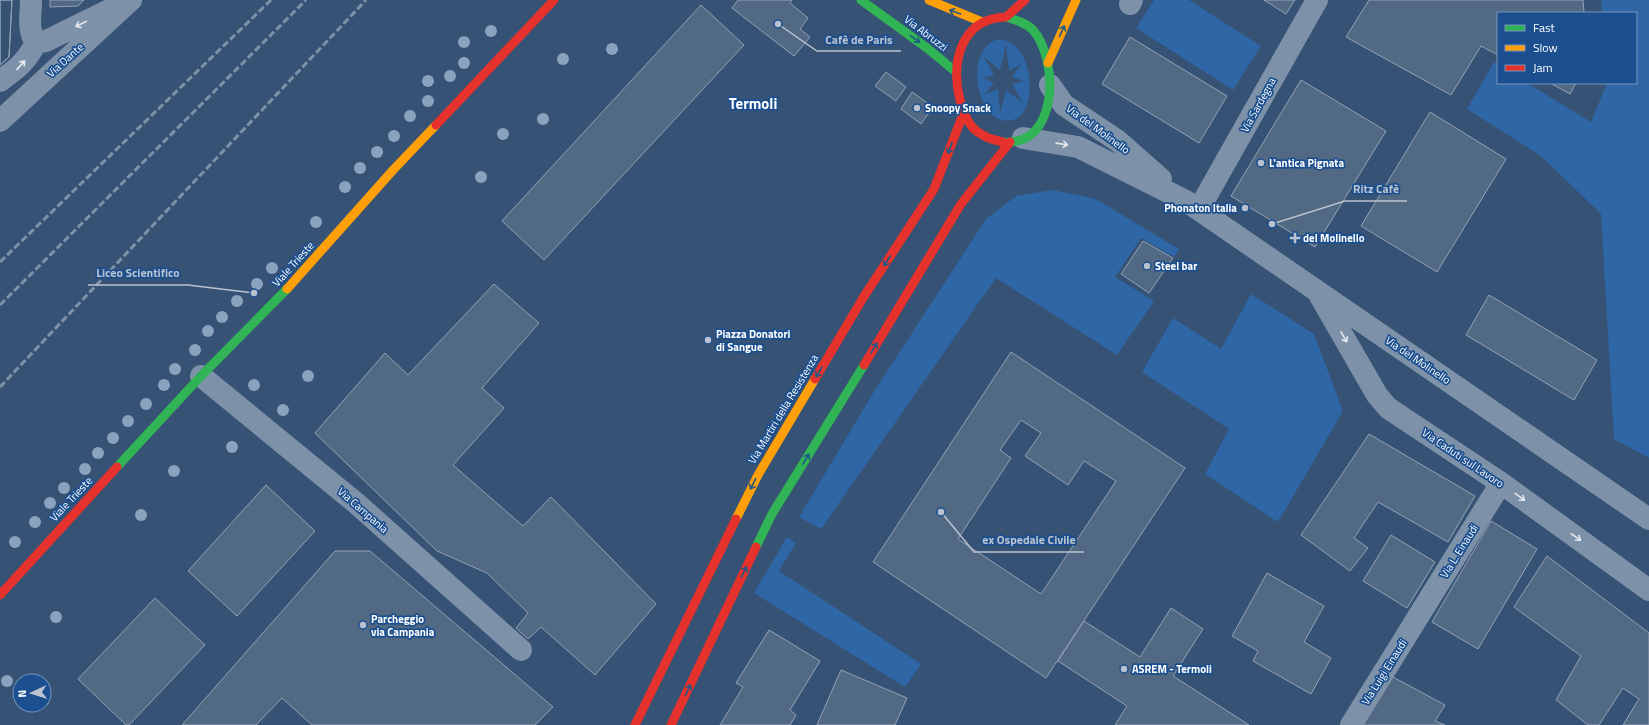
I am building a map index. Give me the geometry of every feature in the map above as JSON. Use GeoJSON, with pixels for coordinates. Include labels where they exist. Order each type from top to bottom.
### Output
{"type":"FeatureCollection","features":[{"type":"Feature","properties":{"kind":"main road","name":"Viale Trieste"},"geometry":{"type":"LineString","coordinates":[[0,595],[201,376],[291,285],[394,169],[554,0]]}},
{"type":"Feature","properties":{"kind":"main road","name":"Via Abruzzi"},"geometry":{"type":"LineString","coordinates":[[861,0],[928,48],[956,72]]}},
{"type":"Feature","properties":{"kind":"main road"},"geometry":{"type":"LineString","coordinates":[[930,0],[948,9],[982,22]]}},
{"type":"Feature","properties":{"kind":"main road"},"geometry":{"type":"LineString","coordinates":[[1006,17],[1025,0]]}},
{"type":"Feature","properties":{"kind":"main road"},"geometry":{"type":"LineString","coordinates":[[1048,63],[1076,0]]}},
{"type":"Feature","properties":{"kind":"main road"},"geometry":{"type":"LineString","coordinates":[[1006,17],[1021,21],[1033,30],[1041,42],[1048,63],[1050,85],[1049,101],[1045,117],[1032,133],[1017,140],[996,142],[982,136],[972,127],[964,112],[957,92],[956,72],[960,48],[969,33],[982,22],[994,18],[1006,17]]}},
{"type":"Feature","properties":{"kind":"main road","name":"Via Martiri della Resistenza"},"geometry":{"type":"LineString","coordinates":[[635,725],[758,475],[863,298],[934,188],[964,112]]}},
{"type":"Feature","properties":{"kind":"main road"},"geometry":{"type":"LineString","coordinates":[[671,725],[772,514],[961,204],[1017,140]]}},
{"type":"Feature","properties":{"kind":"street"},"geometry":{"type":"LineString","coordinates":[[0,81],[19,68],[36,43],[31,36],[30,30],[31,0]]}},
{"type":"Feature","properties":{"kind":"street","name":"Via Dante"},"geometry":{"type":"LineString","coordinates":[[36,43],[46,41],[130,0]]}},
{"type":"Feature","properties":{"kind":"street","name":"Via Dante"},"geometry":{"type":"LineString","coordinates":[[0,121],[130,0]]}},
{"type":"Feature","properties":{"kind":"street","name":"Via Sardegna"},"geometry":{"type":"LineString","coordinates":[[1193,205],[1317,0]]}},
{"type":"Feature","properties":{"kind":"street","name":"Via del Molinello"},"geometry":{"type":"LineString","coordinates":[[1050,85],[1064,105],[1118,141],[1193,205],[1649,519]]}},
{"type":"Feature","properties":{"kind":"street","name":"Via del Molinello"},"geometry":{"type":"LineString","coordinates":[[1017,140],[1078,146],[1193,205]]}},
{"type":"Feature","properties":{"kind":"street","name":"Via Caduti sul Lavoro"},"geometry":{"type":"LineString","coordinates":[[1318,291],[1377,395],[1388,408],[1501,483],[1649,590]]}},
{"type":"Feature","properties":{"kind":"street","name":"Via Campania"},"geometry":{"type":"LineString","coordinates":[[201,376],[356,503],[521,650]]}},
{"type":"Feature","properties":{"kind":"street","name":"Via L. Einaudi"},"geometry":{"type":"LineString","coordinates":[[1417,619],[1501,483]]}},
{"type":"Feature","properties":{"kind":"street","name":"Via Luigi Einaudi"},"geometry":{"type":"LineString","coordinates":[[1350,725],[1417,619]]}},
{"type":"Feature","properties":{"kind":"shaded area"},"geometry":{"type":"Polygon","coordinates":[[[1154,0],[1189,0],[1261,46],[1233,90],[1136,28],[1154,0]]]}},
{"type":"Feature","properties":{"kind":"shaded area"},"geometry":{"type":"Polygon","coordinates":[[[1601,0],[1649,0],[1649,458],[1614,439],[1601,214],[1541,156],[1467,109],[1494,62],[1497,64],[1497,84],[1529,84],[1591,122],[1607,84],[1637,84],[1637,12],[1602,12],[1601,0]]]}},
{"type":"Feature","properties":{"kind":"shaded area"},"geometry":{"type":"Polygon","coordinates":[[[996,40],[1009,42],[1018,49],[1025,61],[1029,75],[1030,90],[1027,103],[1022,114],[1013,120],[1001,120],[991,113],[983,102],[977,73],[979,59],[986,48],[996,40]],[[1006,44],[1000,70],[984,57],[994,75],[983,78],[994,83],[985,94],[998,89],[1000,114],[1006,90],[1023,103],[1012,84],[1024,81],[1012,77],[1021,64],[1009,71],[1006,44]]]}},
{"type":"Feature","properties":{"kind":"shaded area"},"geometry":{"type":"Polygon","coordinates":[[[1053,190],[1096,199],[1179,249],[1174,257],[1141,238],[1115,277],[1154,301],[1117,355],[996,278],[821,529],[799,517],[875,390],[986,219],[1016,196],[1053,190]]]}},
{"type":"Feature","properties":{"kind":"shaded area"},"geometry":{"type":"Polygon","coordinates":[[[1251,294],[1314,334],[1343,411],[1278,522],[1205,474],[1229,429],[1142,372],[1173,318],[1221,349],[1251,294]]]}},
{"type":"Feature","properties":{"kind":"shaded area"},"geometry":{"type":"Polygon","coordinates":[[[787,537],[796,543],[779,571],[921,664],[905,687],[754,593],[787,537]]]}},
{"type":"Feature","properties":{"kind":"building"},"geometry":{"type":"Polygon","coordinates":[[[0,0],[12,0],[9,57],[0,65],[0,0]]]}},
{"type":"Feature","properties":{"kind":"building"},"geometry":{"type":"Polygon","coordinates":[[[0,0],[12,0],[9,57],[0,65],[0,0]]]}},
{"type":"Feature","properties":{"kind":"building"},"geometry":{"type":"Polygon","coordinates":[[[50,0],[84,0],[78,6],[50,7],[50,0]]]}},
{"type":"Feature","properties":{"kind":"building"},"geometry":{"type":"Polygon","coordinates":[[[738,0],[792,0],[790,3],[808,18],[800,29],[810,37],[794,56],[732,8],[738,0]]]}},
{"type":"Feature","properties":{"kind":"building"},"geometry":{"type":"Polygon","coordinates":[[[1264,0],[1295,0],[1286,14],[1264,0]]]}},
{"type":"Feature","properties":{"kind":"building"},"geometry":{"type":"Polygon","coordinates":[[[1369,0],[1583,0],[1584,12],[1497,12],[1497,54],[1481,46],[1451,95],[1346,37],[1369,0]]]}},
{"type":"Feature","properties":{"kind":"building"},"geometry":{"type":"Polygon","coordinates":[[[701,5],[744,45],[544,260],[502,221],[701,5]]]}},
{"type":"Feature","properties":{"kind":"building"},"geometry":{"type":"Polygon","coordinates":[[[1130,37],[1227,96],[1199,143],[1102,84],[1130,37]]]}},
{"type":"Feature","properties":{"kind":"building"},"geometry":{"type":"Polygon","coordinates":[[[886,72],[906,87],[896,101],[875,86],[886,72]]]}},
{"type":"Feature","properties":{"kind":"building"},"geometry":{"type":"Polygon","coordinates":[[[1301,80],[1386,131],[1315,247],[1231,196],[1301,80]]]}},
{"type":"Feature","properties":{"kind":"building"},"geometry":{"type":"Polygon","coordinates":[[[1552,84],[1575,84],[1570,94],[1552,84]]]}},
{"type":"Feature","properties":{"kind":"building","name":"Snoopy Snack"},"geometry":{"type":"Polygon","coordinates":[[[912,92],[933,107],[921,124],[901,109],[912,92]]]}},
{"type":"Feature","properties":{"kind":"building"},"geometry":{"type":"Polygon","coordinates":[[[1430,112],[1506,159],[1437,272],[1361,226],[1430,112]]]}},
{"type":"Feature","properties":{"kind":"building","name":"Steel bar"},"geometry":{"type":"Polygon","coordinates":[[[1143,241],[1173,258],[1149,293],[1121,274],[1143,241]]]}},
{"type":"Feature","properties":{"kind":"building"},"geometry":{"type":"Polygon","coordinates":[[[494,284],[539,323],[482,388],[504,408],[453,465],[523,526],[551,497],[656,604],[595,675],[541,627],[528,639],[516,628],[528,613],[487,573],[437,551],[315,433],[385,353],[408,375],[494,284]]]}},
{"type":"Feature","properties":{"kind":"building"},"geometry":{"type":"Polygon","coordinates":[[[1489,295],[1597,360],[1574,400],[1466,335],[1489,295]]]}},
{"type":"Feature","properties":{"kind":"building"},"geometry":{"type":"Polygon","coordinates":[[[1011,352],[1185,468],[1046,678],[873,562],[1011,352]],[[1021,420],[1000,450],[1011,458],[958,539],[1041,594],[1116,481],[1084,461],[1068,485],[1025,456],[1041,433],[1021,420]]]}},
{"type":"Feature","properties":{"kind":"building"},"geometry":{"type":"Polygon","coordinates":[[[1369,434],[1475,496],[1448,542],[1378,502],[1354,538],[1368,548],[1350,571],[1301,535],[1369,434]]]}},
{"type":"Feature","properties":{"kind":"building"},"geometry":{"type":"Polygon","coordinates":[[[266,485],[315,531],[237,616],[188,571],[266,485]]]}},
{"type":"Feature","properties":{"kind":"building"},"geometry":{"type":"Polygon","coordinates":[[[1491,521],[1537,549],[1478,649],[1432,622],[1491,521]]]}},
{"type":"Feature","properties":{"kind":"building"},"geometry":{"type":"Polygon","coordinates":[[[1391,535],[1435,562],[1407,608],[1363,581],[1391,535]]]}},
{"type":"Feature","properties":{"kind":"building","name":"Parcheggio via Campania"},"geometry":{"type":"Polygon","coordinates":[[[335,551],[370,551],[553,707],[535,725],[312,725],[282,698],[256,725],[182,725],[335,551]]]}},
{"type":"Feature","properties":{"kind":"building"},"geometry":{"type":"Polygon","coordinates":[[[1547,556],[1649,633],[1649,725],[1623,725],[1639,699],[1623,688],[1599,725],[1588,725],[1556,700],[1581,656],[1514,607],[1547,556]]]}},
{"type":"Feature","properties":{"kind":"building"},"geometry":{"type":"Polygon","coordinates":[[[1267,573],[1324,606],[1304,642],[1331,658],[1311,694],[1253,661],[1258,651],[1232,636],[1267,573]]]}},
{"type":"Feature","properties":{"kind":"building"},"geometry":{"type":"Polygon","coordinates":[[[155,598],[205,645],[129,725],[126,725],[78,679],[155,598]]]}},
{"type":"Feature","properties":{"kind":"building","name":"ASREM - Termoli"},"geometry":{"type":"Polygon","coordinates":[[[1171,608],[1203,629],[1173,676],[1249,725],[1115,725],[1127,706],[1058,661],[1084,621],[1140,657],[1171,608]]]}},
{"type":"Feature","properties":{"kind":"building"},"geometry":{"type":"Polygon","coordinates":[[[769,630],[820,661],[790,710],[796,715],[790,725],[720,725],[743,687],[736,683],[769,630]]]}},
{"type":"Feature","properties":{"kind":"building"},"geometry":{"type":"Polygon","coordinates":[[[841,670],[907,698],[895,725],[817,725],[841,670]]]}},
{"type":"Feature","properties":{"kind":"building"},"geometry":{"type":"Polygon","coordinates":[[[1391,676],[1445,705],[1435,721],[1445,725],[1364,725],[1360,723],[1391,676]]]}},
{"type":"Feature","properties":{"kind":"railway"},"geometry":{"type":"LineString","coordinates":[[0,262],[271,0]]}},
{"type":"Feature","properties":{"kind":"railway"},"geometry":{"type":"LineString","coordinates":[[0,305],[306,0]]}},
{"type":"Feature","properties":{"kind":"railway"},"geometry":{"type":"LineString","coordinates":[[0,387],[366,0]]}},
{"type":"Feature","properties":{"kind":"traffic: fast"},"geometry":{"type":"LineString","coordinates":[[861,0],[927,48],[956,72]]}},
{"type":"Feature","properties":{"kind":"traffic: fast"},"geometry":{"type":"LineString","coordinates":[[1003,142],[1021,140],[1035,131],[1044,117],[1049,99],[1050,80],[1047,61],[1041,44],[1033,30],[1024,24],[1006,17]]}},
{"type":"Feature","properties":{"kind":"traffic: fast"},"geometry":{"type":"LineString","coordinates":[[117,467],[201,376],[287,289]]}},
{"type":"Feature","properties":{"kind":"traffic: fast"},"geometry":{"type":"LineString","coordinates":[[756,547],[772,514],[864,365]]}},
{"type":"Feature","properties":{"kind":"traffic: slow"},"geometry":{"type":"LineString","coordinates":[[929,0],[982,22]]}},
{"type":"Feature","properties":{"kind":"traffic: slow"},"geometry":{"type":"LineString","coordinates":[[1048,63],[1076,0]]}},
{"type":"Feature","properties":{"kind":"traffic: slow"},"geometry":{"type":"LineString","coordinates":[[287,289],[394,169],[436,125]]}},
{"type":"Feature","properties":{"kind":"traffic: slow"},"geometry":{"type":"LineString","coordinates":[[736,519],[758,475],[815,379]]}},
{"type":"Feature","properties":{"kind":"traffic: jam"},"geometry":{"type":"LineString","coordinates":[[436,125],[554,0]]}},
{"type":"Feature","properties":{"kind":"traffic: jam"},"geometry":{"type":"LineString","coordinates":[[1006,17],[1025,0]]}},
{"type":"Feature","properties":{"kind":"traffic: jam"},"geometry":{"type":"LineString","coordinates":[[1003,142],[983,135],[976,131],[971,125],[965,115],[960,100],[957,86],[957,72],[958,58],[962,45],[969,34],[978,25],[991,19],[1006,17]]}},
{"type":"Feature","properties":{"kind":"traffic: jam"},"geometry":{"type":"LineString","coordinates":[[815,379],[863,298],[934,189],[964,112]]}},
{"type":"Feature","properties":{"kind":"traffic: jam"},"geometry":{"type":"LineString","coordinates":[[864,365],[961,204],[1010,142]]}},
{"type":"Feature","properties":{"kind":"traffic: jam"},"geometry":{"type":"LineString","coordinates":[[0,595],[117,467]]}},
{"type":"Feature","properties":{"kind":"traffic: jam"},"geometry":{"type":"LineString","coordinates":[[635,725],[736,519]]}},
{"type":"Feature","properties":{"kind":"traffic: jam"},"geometry":{"type":"LineString","coordinates":[[671,725],[756,547]]}},
{"type":"Feature","properties":{"kind":"place","name":"Cafè de Paris"},"geometry":{"type":"Point","coordinates":[778,24]}},
{"type":"Feature","properties":{"kind":"place","name":"Snoopy Snack"},"geometry":{"type":"Point","coordinates":[917,108]}},
{"type":"Feature","properties":{"kind":"place","name":"L'antica Pignata"},"geometry":{"type":"Point","coordinates":[1261,163]}},
{"type":"Feature","properties":{"kind":"place","name":"Phonaton Italia"},"geometry":{"type":"Point","coordinates":[1245,208]}},
{"type":"Feature","properties":{"kind":"place","name":"Ritz Cafè"},"geometry":{"type":"Point","coordinates":[1272,224]}},
{"type":"Feature","properties":{"kind":"place","name":"del Molinello"},"geometry":{"type":"Point","coordinates":[1295,238]}},
{"type":"Feature","properties":{"kind":"place","name":"Steel bar"},"geometry":{"type":"Point","coordinates":[1147,266]}},
{"type":"Feature","properties":{"kind":"place","name":"Liceo Scientifico"},"geometry":{"type":"Point","coordinates":[254,293]}},
{"type":"Feature","properties":{"kind":"place","name":"Piazza Donatori di Sangue"},"geometry":{"type":"Point","coordinates":[708,340]}},
{"type":"Feature","properties":{"kind":"place","name":"ex Ospedale Civile"},"geometry":{"type":"Point","coordinates":[941,512]}},
{"type":"Feature","properties":{"kind":"place","name":"Parcheggio via Campania"},"geometry":{"type":"Point","coordinates":[363,625]}},
{"type":"Feature","properties":{"kind":"place","name":"ASREM - Termoli"},"geometry":{"type":"Point","coordinates":[1124,669]}},
{"type":"Feature","properties":{"kind":"district","name":"Termoli"},"geometry":{"type":"Point","coordinates":[753,104]}}]}
